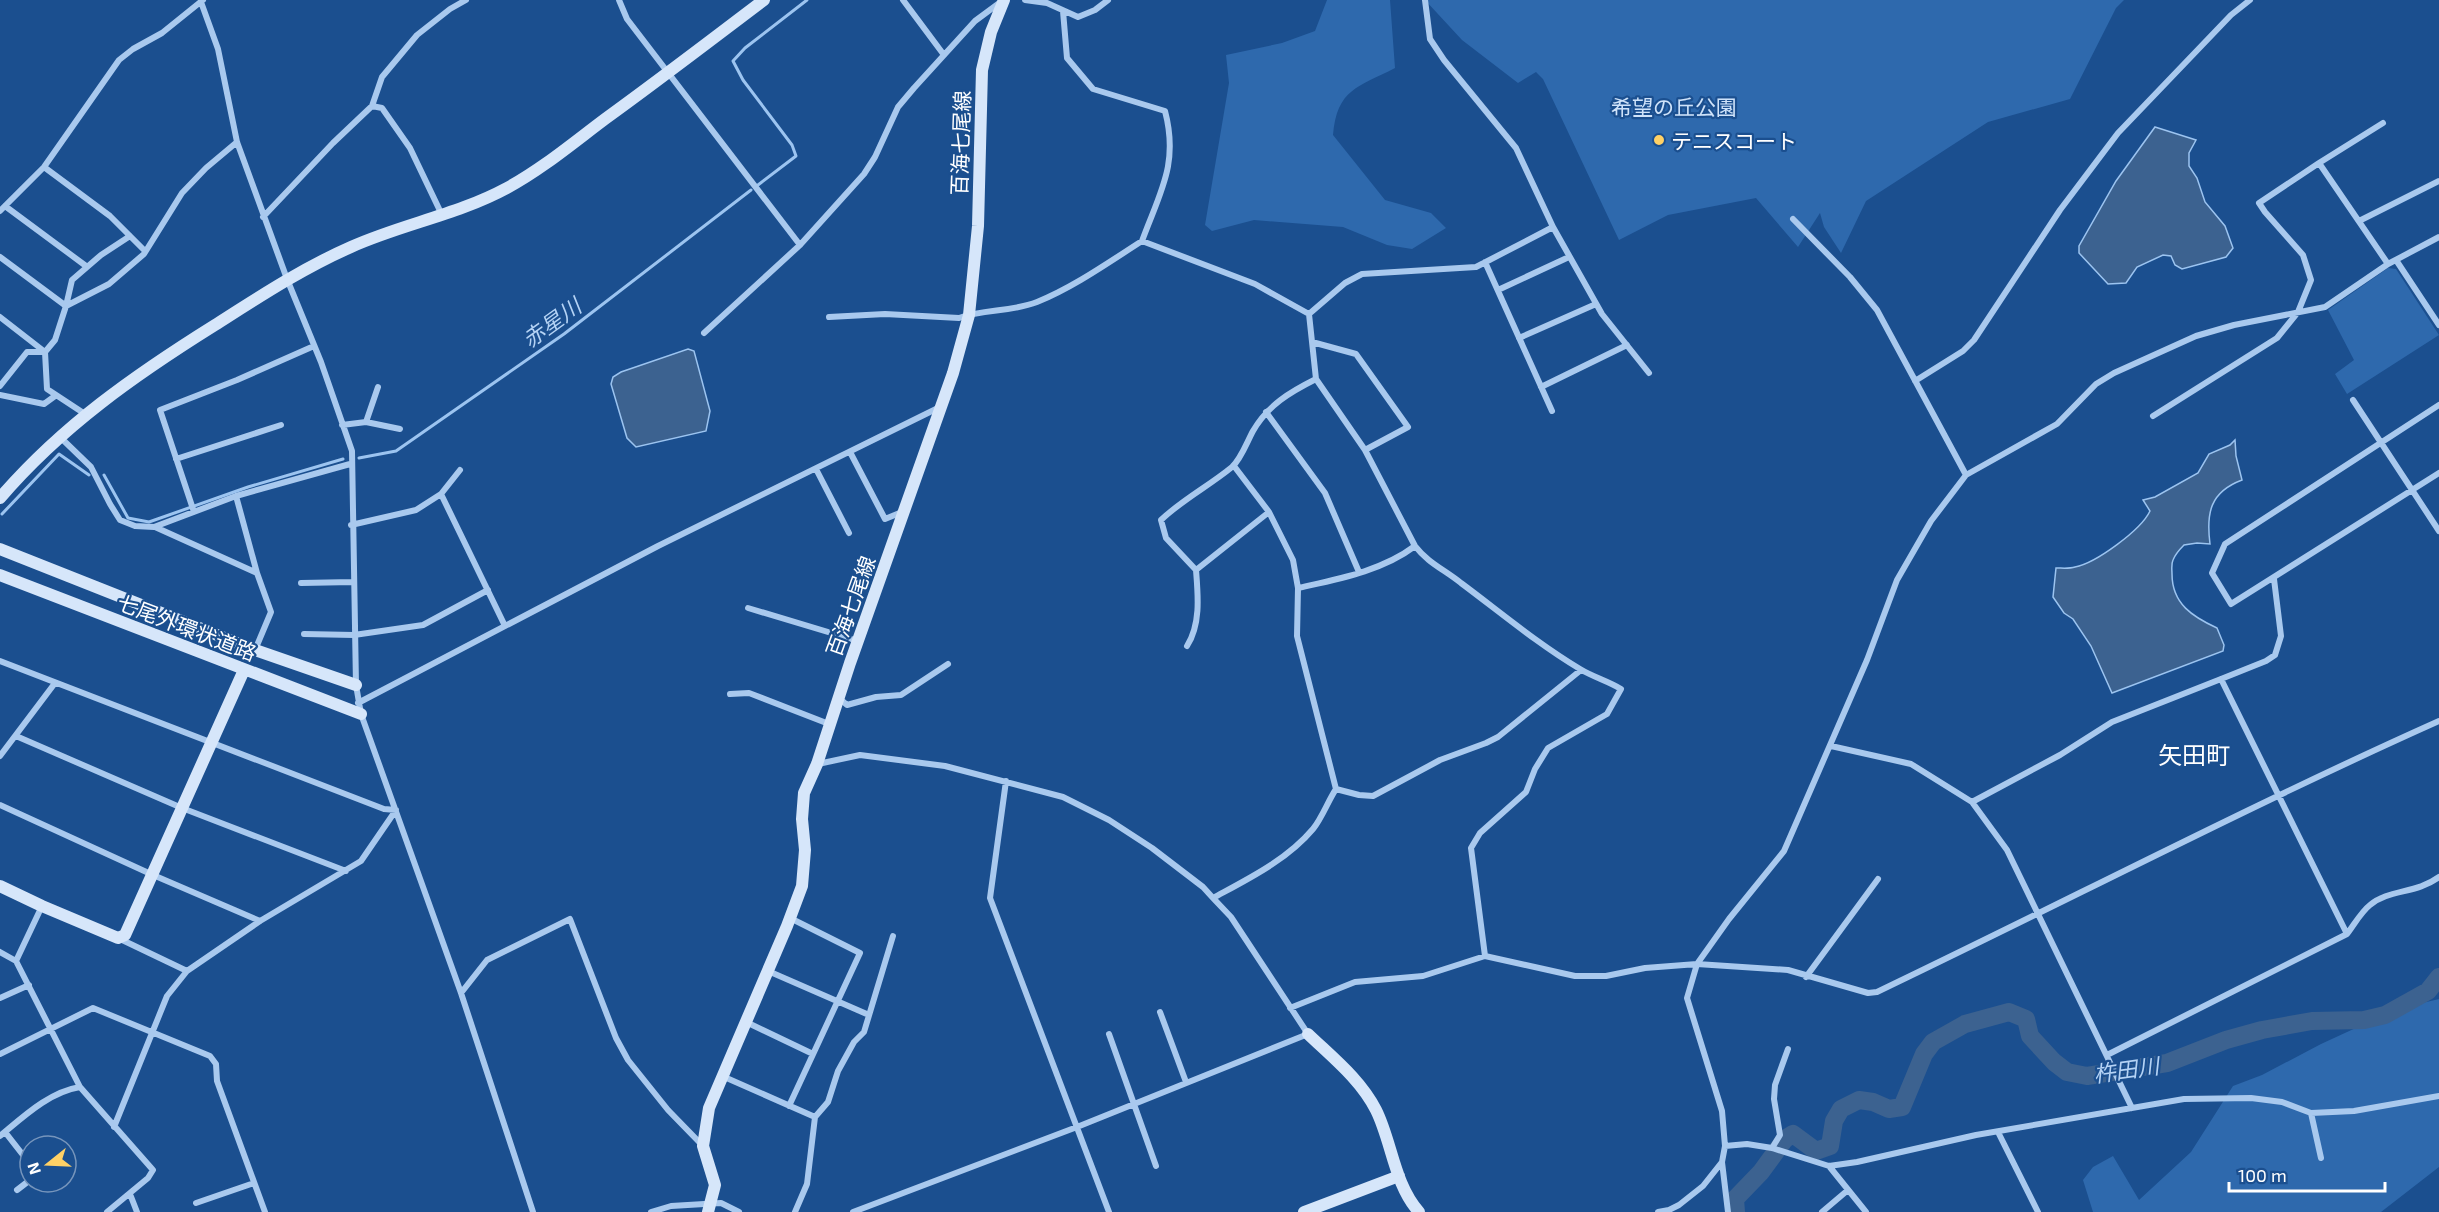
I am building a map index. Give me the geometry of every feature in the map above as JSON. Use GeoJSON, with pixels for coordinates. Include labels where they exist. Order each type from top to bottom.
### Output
{"type":"FeatureCollection","features":[{"type":"Feature","properties":{"kind":"street"},"geometry":{"type":"LineString","coordinates":[[263,216],[372,106],[382,77],[417,35],[450,9],[466,0]]}},
{"type":"Feature","properties":{"kind":"street"},"geometry":{"type":"LineString","coordinates":[[620,0],[627,19],[800,244]]}},
{"type":"Feature","properties":{"kind":"street"},"geometry":{"type":"LineString","coordinates":[[0,498],[59,436],[85,414],[165,356],[287,279],[373,237],[443,216],[508,187],[553,158],[764,0]]}},
{"type":"Feature","properties":{"kind":"street"},"geometry":{"type":"LineString","coordinates":[[903,0],[944,54]]}},
{"type":"Feature","properties":{"kind":"street"},"geometry":{"type":"LineString","coordinates":[[704,333],[800,244],[864,174],[875,157],[898,107],[975,21],[1005,0]]}},
{"type":"Feature","properties":{"kind":"street","name":"百海七尾線"},"geometry":{"type":"LineString","coordinates":[[709,1208],[715,1185],[703,1146],[709,1108],[802,886],[805,850],[802,819],[804,793],[817,764],[838,698],[953,374],[969,315],[978,226],[982,69],[991,32],[1005,0]]}},
{"type":"Feature","properties":{"kind":"street"},"geometry":{"type":"LineString","coordinates":[[1025,0],[1047,3],[1078,17],[1095,10],[1108,0]]}},
{"type":"Feature","properties":{"kind":"street"},"geometry":{"type":"LineString","coordinates":[[1425,0],[1430,39],[1444,60],[1516,148],[1553,227],[1596,304],[1649,374]]}},
{"type":"Feature","properties":{"kind":"street"},"geometry":{"type":"LineString","coordinates":[[1915,381],[1963,351],[1974,340],[2060,210],[2118,133],[2231,15],[2250,0]]}},
{"type":"Feature","properties":{"kind":"street"},"geometry":{"type":"LineString","coordinates":[[86,266],[2,209],[44,167],[119,60],[133,49],[162,33],[202,1],[218,49],[237,142],[351,451],[354,635],[356,685],[360,708],[461,993],[533,1212]]}},
{"type":"Feature","properties":{"kind":"street"},"geometry":{"type":"LineString","coordinates":[[829,317],[885,314],[959,318],[1004,311],[1037,302],[1142,241],[1169,169],[1172,154],[1171,132],[1165,111],[1094,89],[1067,58],[1063,10]]}},
{"type":"Feature","properties":{"kind":"street"},"geometry":{"type":"LineString","coordinates":[[372,106],[382,108],[410,148],[443,216]]}},
{"type":"Feature","properties":{"kind":"street"},"geometry":{"type":"LineString","coordinates":[[2153,416],[2277,338],[2298,312],[2311,280],[2303,255],[2259,202],[2383,123]]}},
{"type":"Feature","properties":{"kind":"street"},"geometry":{"type":"LineString","coordinates":[[66,306],[109,284],[145,251],[182,193],[206,168],[237,142]]}},
{"type":"Feature","properties":{"kind":"street"},"geometry":{"type":"LineString","coordinates":[[2319,163],[2388,264]]}},
{"type":"Feature","properties":{"kind":"street"},"geometry":{"type":"LineString","coordinates":[[44,167],[110,216],[145,251]]}},
{"type":"Feature","properties":{"kind":"street"},"geometry":{"type":"LineString","coordinates":[[2359,221],[2439,182]]}},
{"type":"Feature","properties":{"kind":"street"},"geometry":{"type":"LineString","coordinates":[[1793,219],[1850,277],[1877,310],[1966,475]]}},
{"type":"Feature","properties":{"kind":"street"},"geometry":{"type":"LineString","coordinates":[[1309,314],[1346,283],[1362,274],[1476,267],[1553,227]]}},
{"type":"Feature","properties":{"kind":"street"},"geometry":{"type":"LineString","coordinates":[[85,414],[47,389],[45,352],[55,340],[72,280],[86,266],[130,236]]}},
{"type":"Feature","properties":{"kind":"street"},"geometry":{"type":"LineString","coordinates":[[1728,1212],[1722,1162],[1725,1146],[1722,1111],[1687,998],[1697,964],[1784,851],[1867,660],[1897,580],[1931,521],[1966,475],[2057,424],[2096,384],[2114,373],[2196,336],[2234,325],[2325,307],[2388,264],[2439,237]]}},
{"type":"Feature","properties":{"kind":"street"},"geometry":{"type":"LineString","coordinates":[[1142,241],[1255,284],[1309,314]]}},
{"type":"Feature","properties":{"kind":"street"},"geometry":{"type":"LineString","coordinates":[[0,257],[66,306]]}},
{"type":"Feature","properties":{"kind":"street"},"geometry":{"type":"LineString","coordinates":[[1498,290],[1569,257]]}},
{"type":"Feature","properties":{"kind":"street"},"geometry":{"type":"LineString","coordinates":[[2396,260],[2439,325]]}},
{"type":"Feature","properties":{"kind":"street"},"geometry":{"type":"LineString","coordinates":[[1485,262],[1552,411]]}},
{"type":"Feature","properties":{"kind":"street"},"geometry":{"type":"LineString","coordinates":[[1519,339],[1596,304]]}},
{"type":"Feature","properties":{"kind":"street"},"geometry":{"type":"LineString","coordinates":[[1309,314],[1316,379],[1365,450],[1415,546],[1425,559],[1581,670],[1621,689],[1607,714],[1548,748],[1535,769],[1526,792],[1480,833],[1471,848],[1485,957]]}},
{"type":"Feature","properties":{"kind":"street"},"geometry":{"type":"LineString","coordinates":[[0,317],[45,352]]}},
{"type":"Feature","properties":{"kind":"street"},"geometry":{"type":"LineString","coordinates":[[1312,342],[1356,354],[1408,427],[1365,450]]}},
{"type":"Feature","properties":{"kind":"street"},"geometry":{"type":"LineString","coordinates":[[1541,387],[1627,345]]}},
{"type":"Feature","properties":{"kind":"street"},"geometry":{"type":"LineString","coordinates":[[195,513],[160,410],[237,380],[314,346]]}},
{"type":"Feature","properties":{"kind":"street"},"geometry":{"type":"LineString","coordinates":[[0,386],[27,352],[45,352]]}},
{"type":"Feature","properties":{"kind":"street"},"geometry":{"type":"LineString","coordinates":[[0,372],[6,377]]}},
{"type":"Feature","properties":{"kind":"street"},"geometry":{"type":"LineString","coordinates":[[1187,646],[1193,636],[1198,601],[1196,570],[1166,538],[1161,520],[1176,506],[1234,466],[1266,412],[1287,393],[1316,379]]}},
{"type":"Feature","properties":{"kind":"street"},"geometry":{"type":"LineString","coordinates":[[366,422],[378,387]]}},
{"type":"Feature","properties":{"kind":"street"},"geometry":{"type":"LineString","coordinates":[[0,395],[44,404],[55,396]]}},
{"type":"Feature","properties":{"kind":"street"},"geometry":{"type":"LineString","coordinates":[[2352,400],[2439,531]]}},
{"type":"Feature","properties":{"kind":"street"},"geometry":{"type":"LineString","coordinates":[[2439,405],[2224,544],[2212,573],[2231,604],[2439,473]]}},
{"type":"Feature","properties":{"kind":"street"},"geometry":{"type":"LineString","coordinates":[[360,708],[505,626],[658,546],[940,407]]}},
{"type":"Feature","properties":{"kind":"street"},"geometry":{"type":"LineString","coordinates":[[1266,412],[1325,494],[1359,572]]}},
{"type":"Feature","properties":{"kind":"street"},"geometry":{"type":"LineString","coordinates":[[342,424],[366,422],[400,429]]}},
{"type":"Feature","properties":{"kind":"street"},"geometry":{"type":"LineString","coordinates":[[176,459],[281,425]]}},
{"type":"Feature","properties":{"kind":"street"},"geometry":{"type":"LineString","coordinates":[[59,436],[91,466],[120,520],[135,526],[154,527],[257,573]]}},
{"type":"Feature","properties":{"kind":"street"},"geometry":{"type":"LineString","coordinates":[[850,452],[885,519],[905,510]]}},
{"type":"Feature","properties":{"kind":"street"},"geometry":{"type":"LineString","coordinates":[[154,527],[236,496],[350,464]]}},
{"type":"Feature","properties":{"kind":"street"},"geometry":{"type":"LineString","coordinates":[[1214,898],[1251,877],[1301,843],[1315,827],[1336,789],[1297,636],[1298,588],[1293,560],[1269,512],[1234,466]]}},
{"type":"Feature","properties":{"kind":"street"},"geometry":{"type":"LineString","coordinates":[[816,469],[849,533]]}},
{"type":"Feature","properties":{"kind":"street"},"geometry":{"type":"LineString","coordinates":[[351,525],[417,510],[441,494],[460,470]]}},
{"type":"Feature","properties":{"kind":"street"},"geometry":{"type":"LineString","coordinates":[[441,494],[505,626]]}},
{"type":"Feature","properties":{"kind":"street"},"geometry":{"type":"LineString","coordinates":[[236,496],[257,573],[271,612],[255,650]]}},
{"type":"Feature","properties":{"kind":"street"},"geometry":{"type":"LineString","coordinates":[[1196,570],[1269,512]]}},
{"type":"Feature","properties":{"kind":"street"},"geometry":{"type":"LineString","coordinates":[[1298,588],[1398,559],[1415,546]]}},
{"type":"Feature","properties":{"kind":"street","name":"七尾外環状道路"},"geometry":{"type":"LineString","coordinates":[[0,549],[255,650],[356,685]]}},
{"type":"Feature","properties":{"kind":"street","name":"七尾外環状道路"},"geometry":{"type":"LineString","coordinates":[[0,575],[244,670],[360,708]]}},
{"type":"Feature","properties":{"kind":"street"},"geometry":{"type":"LineString","coordinates":[[1972,802],[2060,755],[2112,722],[2275,655],[2281,636],[2274,579]]}},
{"type":"Feature","properties":{"kind":"street"},"geometry":{"type":"LineString","coordinates":[[301,583],[353,582]]}},
{"type":"Feature","properties":{"kind":"street"},"geometry":{"type":"LineString","coordinates":[[304,634],[354,635],[423,625],[488,590]]}},
{"type":"Feature","properties":{"kind":"street"},"geometry":{"type":"LineString","coordinates":[[748,608],[858,641]]}},
{"type":"Feature","properties":{"kind":"street"},"geometry":{"type":"LineString","coordinates":[[0,661],[384,809],[396,810]]}},
{"type":"Feature","properties":{"kind":"street"},"geometry":{"type":"LineString","coordinates":[[838,698],[847,705],[876,697],[901,694],[948,664]]}},
{"type":"Feature","properties":{"kind":"street"},"geometry":{"type":"LineString","coordinates":[[118,938],[125,935],[131,925],[244,670]]}},
{"type":"Feature","properties":{"kind":"street"},"geometry":{"type":"LineString","coordinates":[[1336,789],[1373,796],[1440,760],[1486,743],[1498,737],[1581,670]]}},
{"type":"Feature","properties":{"kind":"street"},"geometry":{"type":"LineString","coordinates":[[2221,679],[2347,934]]}},
{"type":"Feature","properties":{"kind":"street"},"geometry":{"type":"LineString","coordinates":[[0,756],[55,683]]}},
{"type":"Feature","properties":{"kind":"street"},"geometry":{"type":"LineString","coordinates":[[730,694],[749,693],[829,724]]}},
{"type":"Feature","properties":{"kind":"street"},"geometry":{"type":"LineString","coordinates":[[1290,1008],[1355,982],[1423,976],[1485,957],[1575,976],[1606,976],[1645,968],[1697,964],[1788,970],[1868,993],[1877,992],[2039,915],[2312,778],[2439,721]]}},
{"type":"Feature","properties":{"kind":"street"},"geometry":{"type":"LineString","coordinates":[[16,736],[182,808],[346,871]]}},
{"type":"Feature","properties":{"kind":"street"},"geometry":{"type":"LineString","coordinates":[[1831,746],[1911,764],[1972,802],[2007,850],[2132,1108]]}},
{"type":"Feature","properties":{"kind":"street"},"geometry":{"type":"LineString","coordinates":[[817,764],[860,755],[876,756],[945,766],[1006,781],[1063,797],[1109,820],[1152,848],[1203,887],[1231,917],[1308,1034],[1355,1079],[1368,1095],[1377,1113],[1399,1176],[1419,1212]]}},
{"type":"Feature","properties":{"kind":"street"},"geometry":{"type":"LineString","coordinates":[[1006,781],[990,898],[1109,1212]]}},
{"type":"Feature","properties":{"kind":"street"},"geometry":{"type":"LineString","coordinates":[[0,805],[260,921]]}},
{"type":"Feature","properties":{"kind":"street"},"geometry":{"type":"LineString","coordinates":[[114,1127],[166,996],[188,971],[260,921],[361,861],[396,810]]}},
{"type":"Feature","properties":{"kind":"street"},"geometry":{"type":"LineString","coordinates":[[2107,1055],[2347,934],[2369,905],[2383,897],[2426,886],[2439,877]]}},
{"type":"Feature","properties":{"kind":"street"},"geometry":{"type":"LineString","coordinates":[[1806,977],[1878,879]]}},
{"type":"Feature","properties":{"kind":"street"},"geometry":{"type":"LineString","coordinates":[[0,886],[188,971]]}},
{"type":"Feature","properties":{"kind":"street"},"geometry":{"type":"LineString","coordinates":[[16,961],[42,906]]}},
{"type":"Feature","properties":{"kind":"street"},"geometry":{"type":"LineString","coordinates":[[789,1106],[860,952],[790,918]]}},
{"type":"Feature","properties":{"kind":"street"},"geometry":{"type":"LineString","coordinates":[[461,993],[487,960],[570,919],[616,1038],[628,1060],[668,1110],[703,1146]]}},
{"type":"Feature","properties":{"kind":"street"},"geometry":{"type":"LineString","coordinates":[[795,1212],[807,1184],[815,1118],[828,1102],[838,1071],[854,1042],[864,1032],[892,936]]}},
{"type":"Feature","properties":{"kind":"street"},"geometry":{"type":"LineString","coordinates":[[0,952],[16,961],[80,1087],[153,1170],[148,1178],[106,1212]]}},
{"type":"Feature","properties":{"kind":"street"},"geometry":{"type":"LineString","coordinates":[[767,971],[869,1015]]}},
{"type":"Feature","properties":{"kind":"street"},"geometry":{"type":"LineString","coordinates":[[0,998],[28,985]]}},
{"type":"Feature","properties":{"kind":"street"},"geometry":{"type":"LineString","coordinates":[[0,1054],[93,1008],[210,1056],[216,1064],[217,1081],[265,1212]]}},
{"type":"Feature","properties":{"kind":"street"},"geometry":{"type":"LineString","coordinates":[[1160,1012],[1186,1082]]}},
{"type":"Feature","properties":{"kind":"street"},"geometry":{"type":"LineString","coordinates":[[745,1021],[813,1054]]}},
{"type":"Feature","properties":{"kind":"street"},"geometry":{"type":"LineString","coordinates":[[1109,1034],[1156,1166]]}},
{"type":"Feature","properties":{"kind":"street"},"geometry":{"type":"LineString","coordinates":[[853,1212],[1077,1127],[1308,1034]]}},
{"type":"Feature","properties":{"kind":"street"},"geometry":{"type":"LineString","coordinates":[[1772,1148],[1780,1135],[1774,1099],[1775,1084],[1788,1049]]}},
{"type":"Feature","properties":{"kind":"street"},"geometry":{"type":"LineString","coordinates":[[721,1076],[815,1118]]}},
{"type":"Feature","properties":{"kind":"street"},"geometry":{"type":"LineString","coordinates":[[18,1151],[2,1134],[45,1101],[69,1089],[80,1087]]}},
{"type":"Feature","properties":{"kind":"street"},"geometry":{"type":"LineString","coordinates":[[1725,1146],[1747,1144],[1772,1148],[1829,1166],[1998,1132],[2184,1099],[2251,1098],[2282,1102],[2311,1113],[2354,1111],[2439,1096]]}},
{"type":"Feature","properties":{"kind":"street"},"geometry":{"type":"LineString","coordinates":[[2311,1113],[2321,1158]]}},
{"type":"Feature","properties":{"kind":"street"},"geometry":{"type":"LineString","coordinates":[[1998,1132],[2038,1212]]}},
{"type":"Feature","properties":{"kind":"street"},"geometry":{"type":"LineString","coordinates":[[1658,1212],[1669,1210],[1687,1199],[1703,1186],[1722,1162]]}},
{"type":"Feature","properties":{"kind":"street"},"geometry":{"type":"LineString","coordinates":[[1829,1166],[1866,1212]]}},
{"type":"Feature","properties":{"kind":"street"},"geometry":{"type":"LineString","coordinates":[[1304,1212],[1399,1176]]}},
{"type":"Feature","properties":{"kind":"street"},"geometry":{"type":"LineString","coordinates":[[196,1203],[254,1183]]}},
{"type":"Feature","properties":{"kind":"street"},"geometry":{"type":"LineString","coordinates":[[1822,1212],[1848,1190]]}},
{"type":"Feature","properties":{"kind":"street"},"geometry":{"type":"LineString","coordinates":[[130,1194],[137,1212]]}},
{"type":"Feature","properties":{"kind":"street"},"geometry":{"type":"LineString","coordinates":[[651,1212],[671,1206],[709,1208],[721,1203],[739,1212]]}},
{"type":"Feature","properties":{"kind":"green space"},"geometry":{"type":"Polygon","coordinates":[[[1327,0],[1390,0],[1395,68],[1352,91],[1339,108],[1333,135],[1385,200],[1431,213],[1446,228],[1412,249],[1387,245],[1343,227],[1254,220],[1212,231],[1205,225],[1229,83],[1226,55],[1282,43],[1315,31],[1327,0]]]}},
{"type":"Feature","properties":{"kind":"green space","name":"希望の丘公園"},"geometry":{"type":"Polygon","coordinates":[[[1425,0],[2124,0],[2116,8],[2070,99],[1988,122],[1866,201],[1841,253],[1824,227],[1820,213],[1798,247],[1756,198],[1668,215],[1619,240],[1543,79],[1536,72],[1518,83],[1462,40],[1425,0]]]}},
{"type":"Feature","properties":{"kind":"green space"},"geometry":{"type":"Polygon","coordinates":[[[2388,268],[2396,269],[2439,335],[2347,394],[2335,374],[2354,360],[2328,310],[2388,268]]]}},
{"type":"Feature","properties":{"kind":"green space"},"geometry":{"type":"Polygon","coordinates":[[[2439,999],[2439,1167],[2381,1212],[2093,1212],[2083,1180],[2093,1167],[2113,1156],[2139,1200],[2191,1152],[2233,1086],[2262,1075],[2321,1044],[2397,1009],[2439,999]]]}},
{"type":"Feature","properties":{"kind":"shaded area"},"geometry":{"type":"Polygon","coordinates":[[[2155,127],[2196,140],[2189,153],[2189,166],[2197,178],[2205,202],[2225,226],[2233,248],[2226,257],[2182,269],[2175,265],[2171,256],[2163,255],[2137,267],[2126,283],[2108,284],[2079,253],[2079,246],[2116,181],[2155,127]]]}},
{"type":"Feature","properties":{"kind":"shaded area"},"geometry":{"type":"Polygon","coordinates":[[[688,349],[694,351],[710,411],[706,431],[636,447],[627,438],[611,384],[613,377],[621,372],[688,349]]]}},
{"type":"Feature","properties":{"kind":"shaded area"},"geometry":{"type":"Polygon","coordinates":[[[2235,440],[2242,480],[2223,491],[2213,505],[2209,523],[2210,544],[2184,545],[2172,562],[2173,584],[2180,601],[2192,614],[2217,628],[2224,645],[2223,651],[2112,693],[2091,646],[2073,619],[2064,613],[2053,597],[2056,568],[2070,568],[2084,564],[2106,553],[2145,519],[2150,511],[2143,500],[2155,497],[2198,473],[2209,454],[2230,445],[2235,440]]]}},
{"type":"Feature","properties":{"kind":"waterway","name":"赤星川"},"geometry":{"type":"LineString","coordinates":[[758,185],[796,156],[792,145],[743,80],[733,61],[745,48],[807,0]]}},
{"type":"Feature","properties":{"kind":"waterway","name":"赤星川"},"geometry":{"type":"LineString","coordinates":[[359,458],[396,451],[564,334],[751,190]]}},
{"type":"Feature","properties":{"kind":"waterway","name":"赤星川"},"geometry":{"type":"LineString","coordinates":[[2,514],[59,454],[89,475]]}},
{"type":"Feature","properties":{"kind":"waterway","name":"赤星川"},"geometry":{"type":"LineString","coordinates":[[104,475],[128,518],[149,522],[248,487],[343,459]]}},
{"type":"Feature","properties":{"kind":"waterway","name":"杵田川"},"geometry":{"type":"LineString","coordinates":[[1736,1212],[1735,1199],[1761,1172],[1785,1139],[1793,1134],[1816,1151],[1830,1146],[1834,1121],[1841,1109],[1859,1100],[1873,1102],[1889,1109],[1902,1107],[1924,1054],[1933,1042],[1965,1024],[2009,1012],[2026,1019],[2030,1036],[2054,1062],[2067,1072],[2087,1076],[2167,1063],[2226,1040],[2262,1030],[2312,1021],[2364,1020],[2385,1015],[2428,991],[2439,977]]}},
{"type":"Feature","properties":{"kind":"place","name":"テニスコート"},"geometry":{"type":"Point","coordinates":[1659,140]}},
{"type":"Feature","properties":{"kind":"district","name":"矢田町"},"geometry":{"type":"Point","coordinates":[2194,754]}}]}
